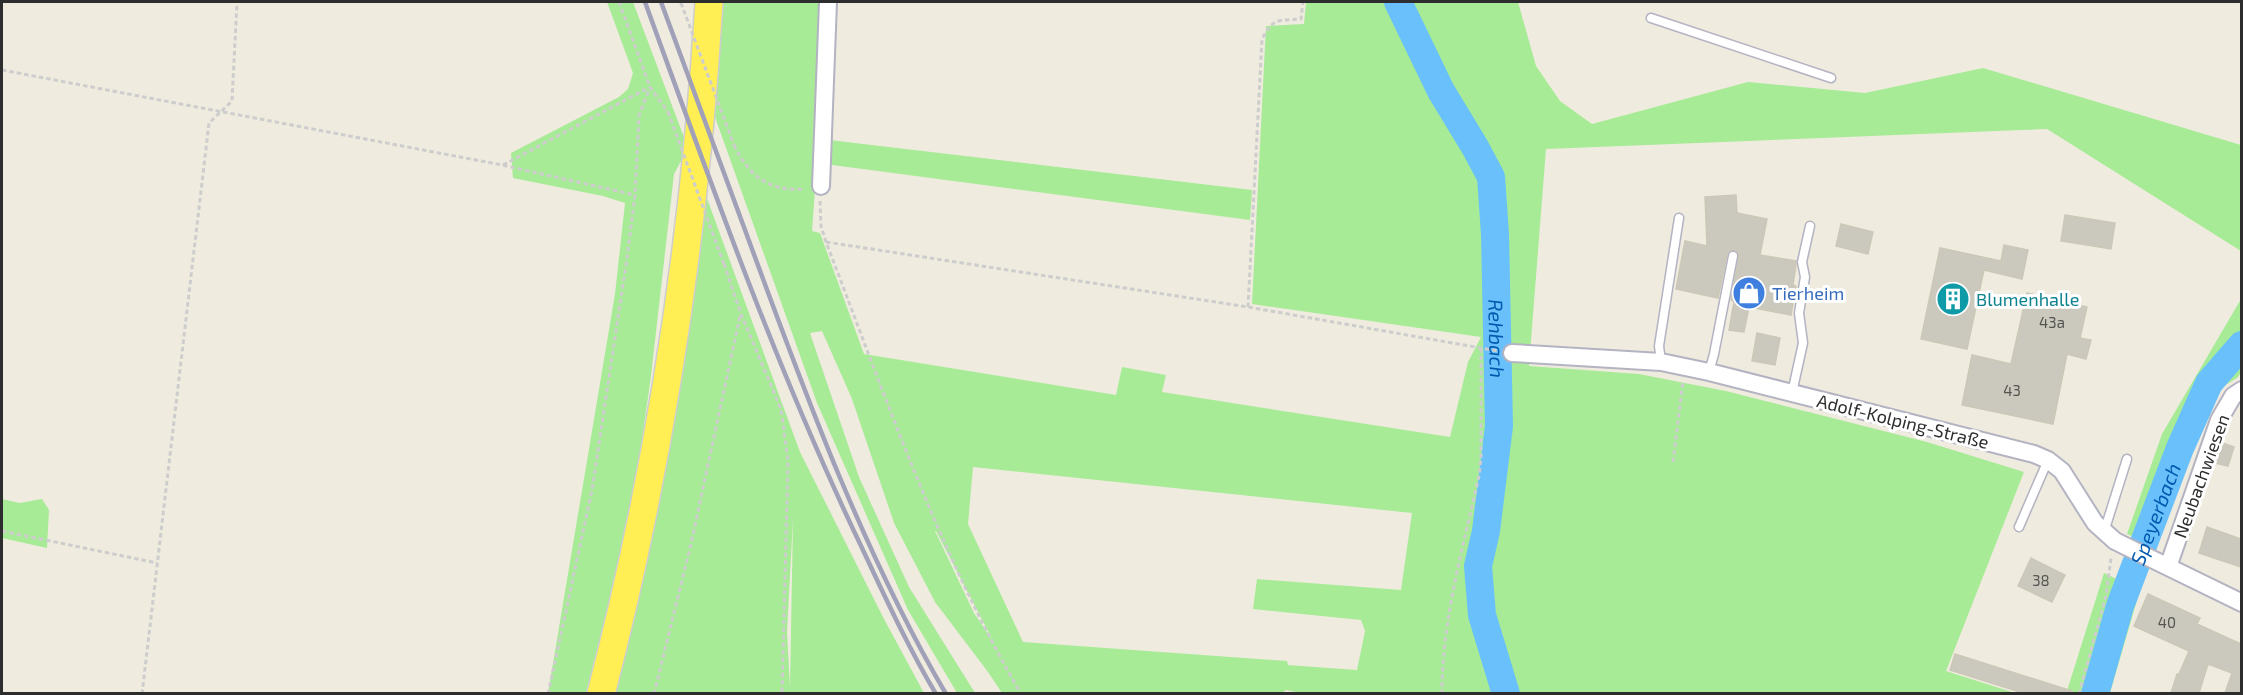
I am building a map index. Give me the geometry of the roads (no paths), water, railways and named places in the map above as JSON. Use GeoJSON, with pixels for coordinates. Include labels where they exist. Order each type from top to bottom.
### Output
{"type":"FeatureCollection","features":[{"type":"Feature","properties":{"kind":"main road"},"geometry":{"type":"LineString","coordinates":[[601,693],[641,522],[678,314],[693,200],[709,2]]}},
{"type":"Feature","properties":{"kind":"street"},"geometry":{"type":"LineString","coordinates":[[821,186],[828,2]]}},
{"type":"Feature","properties":{"kind":"street","name":"Adolf-Kolping-Straße"},"geometry":{"type":"LineString","coordinates":[[1512,353],[1661,362],[2007,446],[2048,460],[2070,481],[2095,523],[2114,540],[2241,603]]}},
{"type":"Feature","properties":{"kind":"street","name":"Neubachwiesen"},"geometry":{"type":"LineString","coordinates":[[2168,567],[2219,420],[2234,396],[2241,390]]}},
{"type":"Feature","properties":{"kind":"lane"},"geometry":{"type":"LineString","coordinates":[[1652,18],[1831,78]]}},
{"type":"Feature","properties":{"kind":"lane"},"geometry":{"type":"LineString","coordinates":[[1661,362],[1659,346],[1679,218]]}},
{"type":"Feature","properties":{"kind":"lane"},"geometry":{"type":"LineString","coordinates":[[1792,394],[1803,343],[1798,313],[1805,277],[1802,262],[1810,226]]}},
{"type":"Feature","properties":{"kind":"lane"},"geometry":{"type":"LineString","coordinates":[[1709,372],[1733,256]]}},
{"type":"Feature","properties":{"kind":"lane"},"geometry":{"type":"LineString","coordinates":[[2114,540],[2127,459]]}},
{"type":"Feature","properties":{"kind":"lane"},"geometry":{"type":"LineString","coordinates":[[2019,527],[2048,460]]}},
{"type":"Feature","properties":{"kind":"waterway","name":"Rehbach"},"geometry":{"type":"LineString","coordinates":[[1398,2],[1441,91],[1491,177],[1495,234],[1499,426],[1486,531],[1478,566],[1482,615],[1506,694]]}},
{"type":"Feature","properties":{"kind":"waterway","name":"Speyerbach"},"geometry":{"type":"LineString","coordinates":[[2095,694],[2120,606],[2180,448],[2209,383],[2242,345]]}},
{"type":"Feature","properties":{"kind":"railway"},"geometry":{"type":"LineString","coordinates":[[645,2],[747,278],[802,414],[888,603],[936,694]]}},
{"type":"Feature","properties":{"kind":"railway"},"geometry":{"type":"LineString","coordinates":[[661,2],[794,362],[839,476],[889,587],[946,694]]}},
{"type":"Feature","properties":{"kind":"place","name":"Tierheim"},"geometry":{"type":"Point","coordinates":[1749,293]}},
{"type":"Feature","properties":{"kind":"place","name":"Blumenhalle"},"geometry":{"type":"Point","coordinates":[1953,299]}}]}
